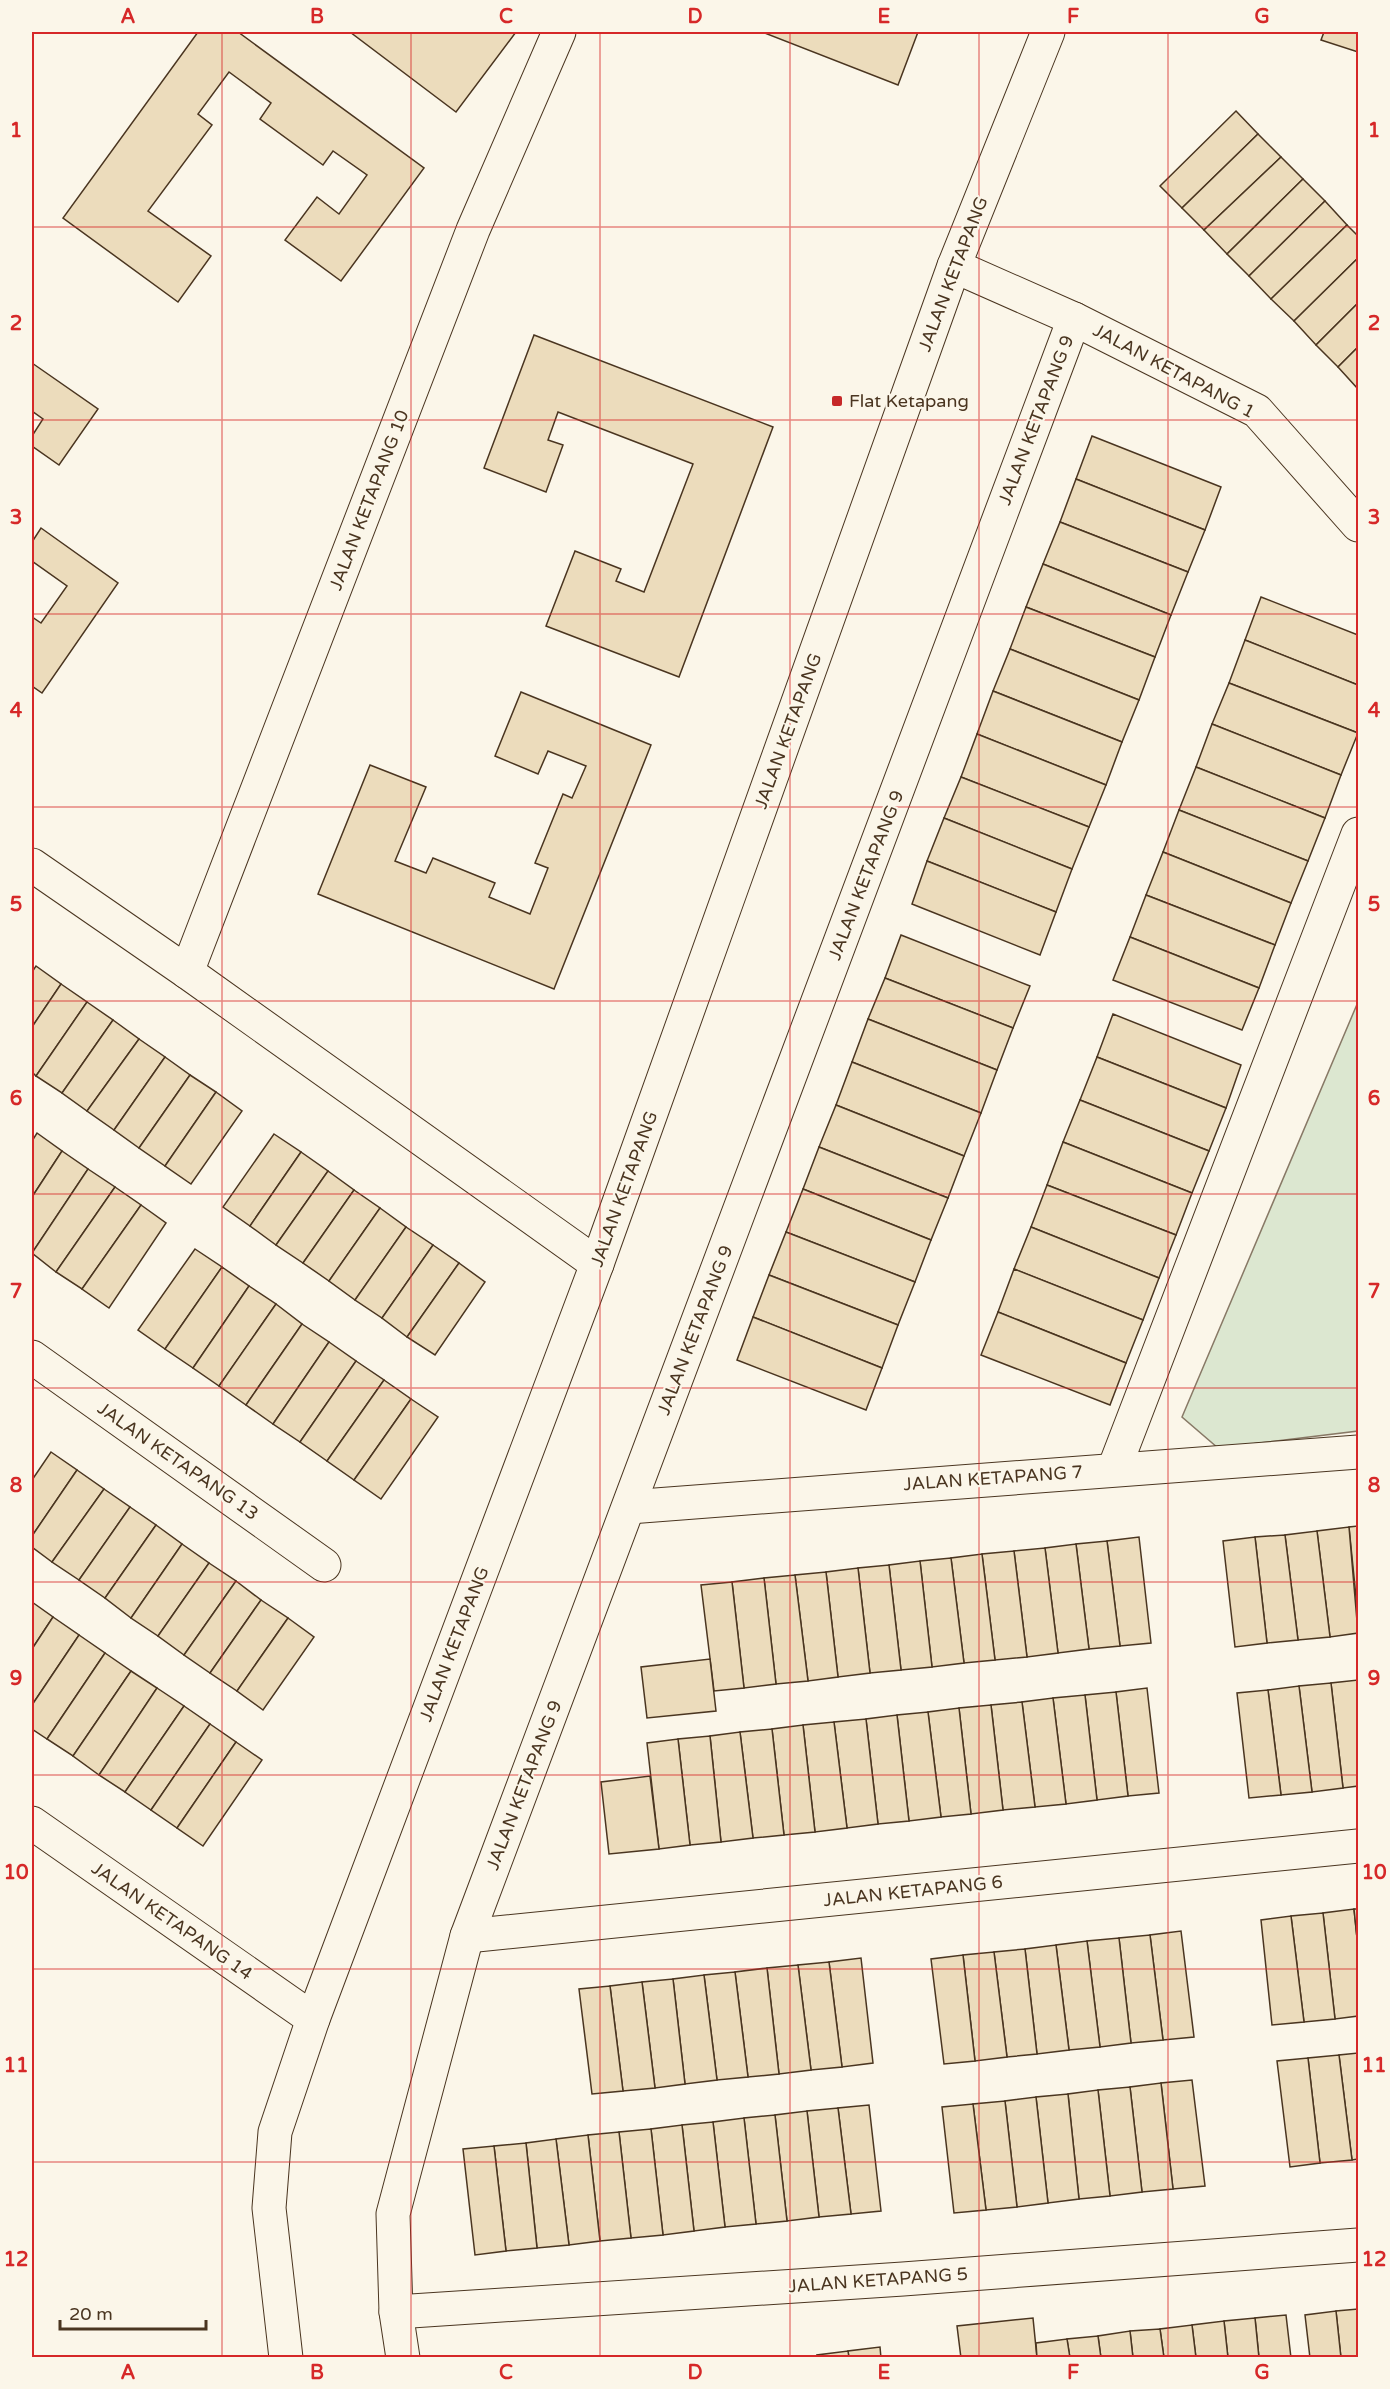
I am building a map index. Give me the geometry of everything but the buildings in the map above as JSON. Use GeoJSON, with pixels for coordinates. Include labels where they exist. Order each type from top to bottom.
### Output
{"type":"FeatureCollection","features":[{"type":"Feature","properties":{"kind":"street","name":"JALAN KETAPANG 10"},"geometry":{"type":"LineString","coordinates":[[187,972],[473,230],[559,32]]}},
{"type":"Feature","properties":{"kind":"street","name":"JALAN KETAPANG"},"geometry":{"type":"LineString","coordinates":[[286,2358],[269,2208],[275,2132],[313,2019],[597,1264],[954,266],[1048,32]]}},
{"type":"Feature","properties":{"kind":"street","name":"JALAN KETAPANG 1"},"geometry":{"type":"LineString","coordinates":[[954,266],[1074,319],[1257,411],[1359,525]]}},
{"type":"Feature","properties":{"kind":"street","name":"JALAN KETAPANG 9"},"geometry":{"type":"LineString","coordinates":[[403,2358],[396,2312],[393,2214],[467,1936],[1074,319]]}},
{"type":"Feature","properties":{"kind":"street"},"geometry":{"type":"LineString","coordinates":[[1114,1469],[1359,834]]}},
{"type":"Feature","properties":{"kind":"street"},"geometry":{"type":"LineString","coordinates":[[32,865],[187,972],[597,1264]]}},
{"type":"Feature","properties":{"kind":"street","name":"JALAN KETAPANG 13"},"geometry":{"type":"LineString","coordinates":[[32,1358],[324,1565]]}},
{"type":"Feature","properties":{"kind":"street","name":"JALAN KETAPANG 7"},"geometry":{"type":"LineString","coordinates":[[629,1507],[1359,1452]]}},
{"type":"Feature","properties":{"kind":"street","name":"JALAN KETAPANG 14"},"geometry":{"type":"LineString","coordinates":[[32,1823],[313,2019]]}},
{"type":"Feature","properties":{"kind":"street","name":"JALAN KETAPANG 6"},"geometry":{"type":"LineString","coordinates":[[467,1936],[1359,1846]]}},
{"type":"Feature","properties":{"kind":"street","name":"JALAN KETAPANG 5"},"geometry":{"type":"LineString","coordinates":[[396,2312],[903,2279],[1359,2244]]}},
{"type":"Feature","properties":{"kind":"green space"},"geometry":{"type":"Polygon","coordinates":[[[1358,1002],[1358,1431],[1218,1448],[1182,1417],[1358,1002]]]}},
{"type":"Feature","properties":{"kind":"place","name":"Flat Ketapang"},"geometry":{"type":"Point","coordinates":[837,401]}}]}
